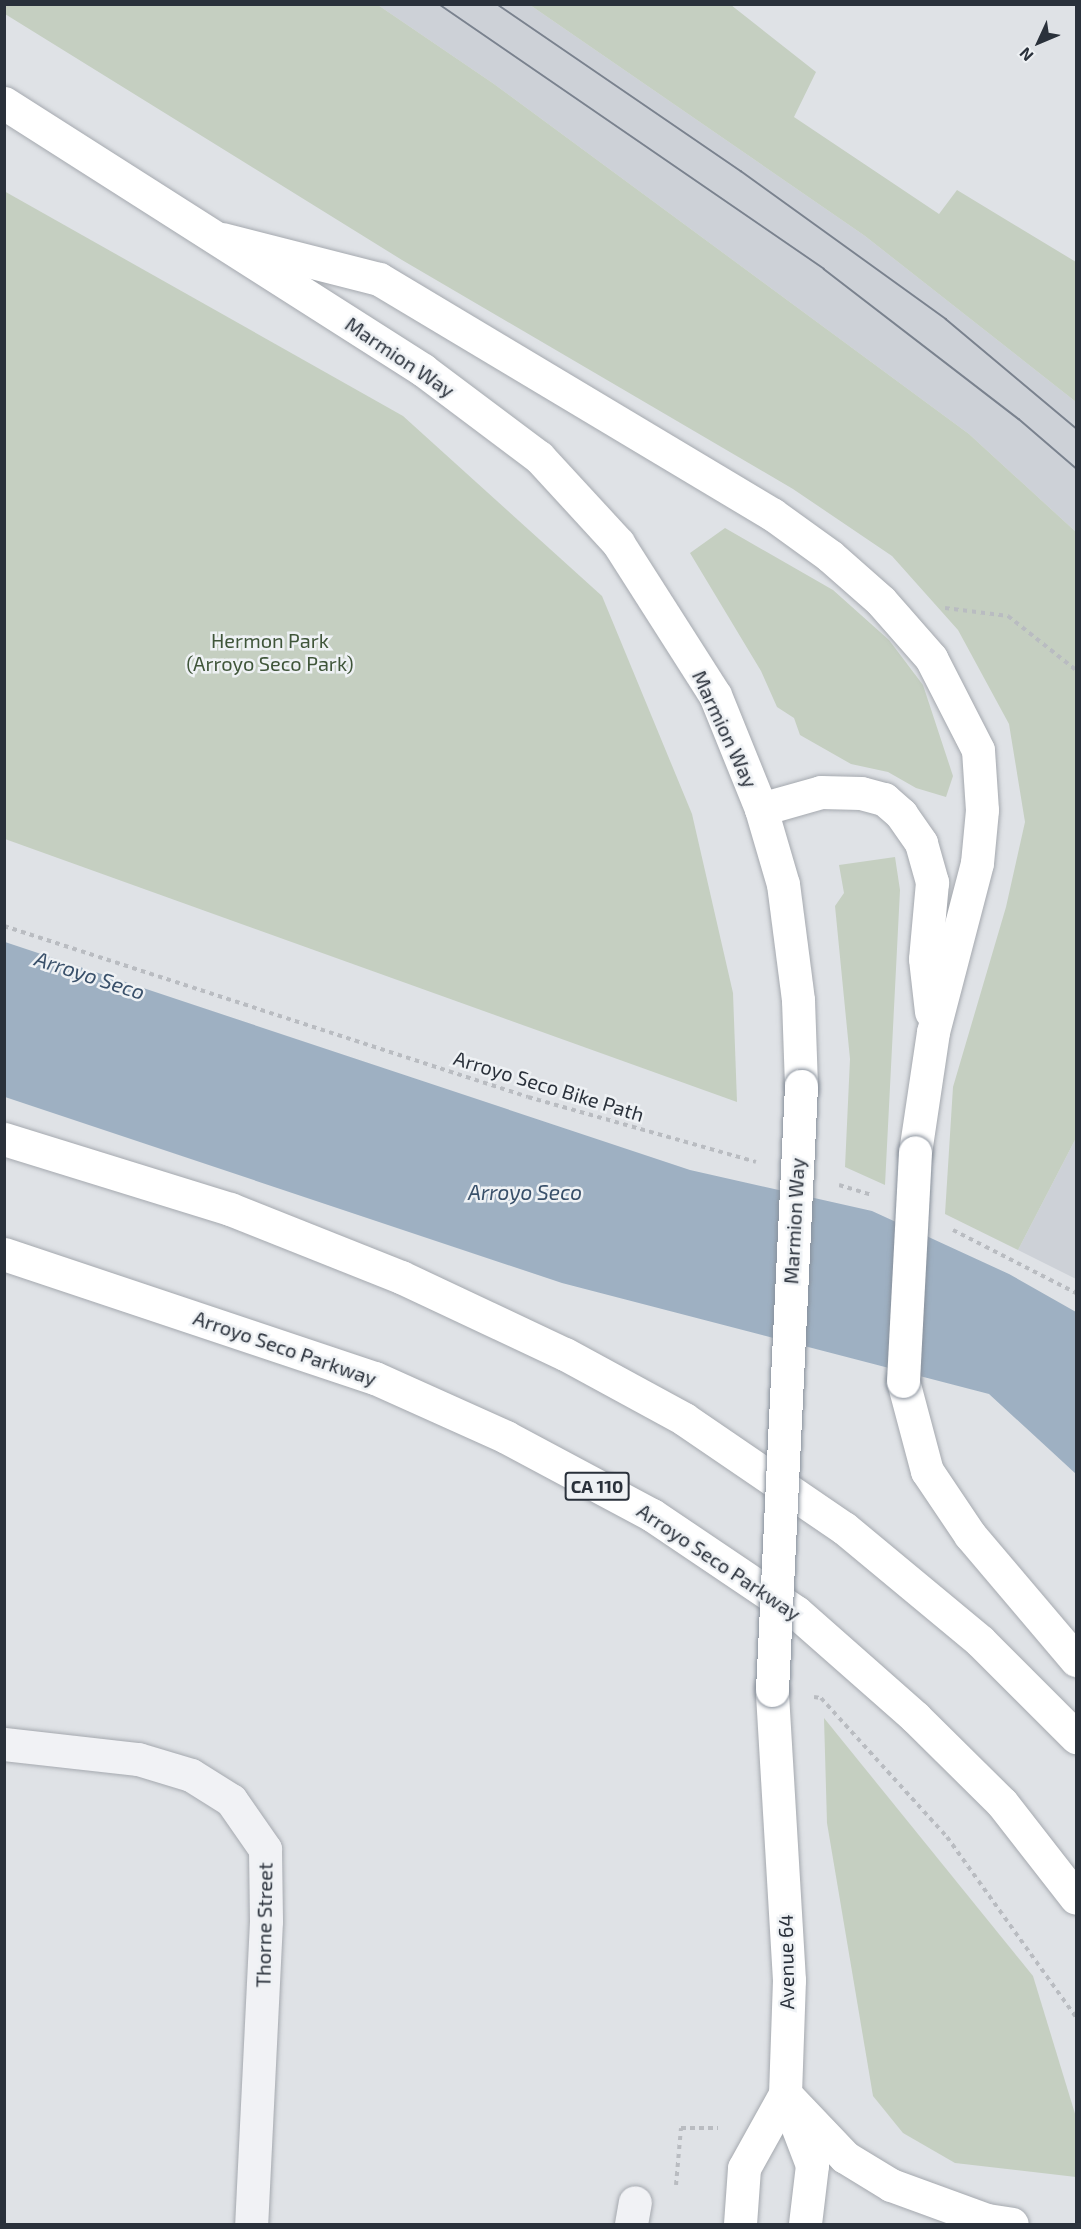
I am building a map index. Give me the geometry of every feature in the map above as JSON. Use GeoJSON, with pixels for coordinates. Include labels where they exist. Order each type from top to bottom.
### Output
{"type":"FeatureCollection","features":[{"type":"Feature","properties":{"kind":"main road","name":"Marmion Way"},"geometry":{"type":"LineString","coordinates":[[4,103],[222,239],[423,370],[540,457],[618,543],[662,608],[715,695],[761,809],[783,884],[798,1000],[801,1086],[772,1690]]}},
{"type":"Feature","properties":{"kind":"main road"},"geometry":{"type":"LineString","coordinates":[[222,239],[379,279],[772,514],[830,556],[881,601],[931,658],[978,750],[982,810],[977,863],[933,1032],[915,1152],[903,1381],[927,1472],[970,1535],[1077,1660]]}},
{"type":"Feature","properties":{"kind":"main road"},"geometry":{"type":"LineString","coordinates":[[761,809],[821,792],[861,792],[884,799],[901,814],[921,843],[932,882],[925,959],[933,1032]]}},
{"type":"Feature","properties":{"kind":"main road"},"geometry":{"type":"LineString","coordinates":[[4,1139],[230,1209],[401,1277],[565,1354],[684,1419],[844,1528],[980,1641],[1077,1737]]}},
{"type":"Feature","properties":{"kind":"main road","name":"Arroyo Seco Parkway"},"geometry":{"type":"LineString","coordinates":[[4,1254],[375,1378],[506,1437],[651,1515],[796,1612],[915,1717],[1002,1803],[1077,1898]]}},
{"type":"Feature","properties":{"kind":"main road","name":"Avenue 64"},"geometry":{"type":"LineString","coordinates":[[740,2224],[744,2168],[785,2094],[789,1980],[772,1690]]}},
{"type":"Feature","properties":{"kind":"main road"},"geometry":{"type":"LineString","coordinates":[[785,2094],[845,2157],[891,2185],[1000,2222]]}},
{"type":"Feature","properties":{"kind":"main road"},"geometry":{"type":"LineString","coordinates":[[785,2094],[812,2165],[805,2224]]}},
{"type":"Feature","properties":{"kind":"main road"},"geometry":{"type":"LineString","coordinates":[[953,2224],[1000,2222]]}},
{"type":"Feature","properties":{"kind":"street","name":"Thorne Street"},"geometry":{"type":"LineString","coordinates":[[4,1744],[138,1759],[191,1775],[231,1800],[265,1849],[266,1921],[251,2224]]}},
{"type":"Feature","properties":{"kind":"path"},"geometry":{"type":"LineString","coordinates":[[881,601],[1008,615],[1077,670]]}},
{"type":"Feature","properties":{"kind":"path","name":"Arroyo Seco Bike Path"},"geometry":{"type":"LineString","coordinates":[[4,926],[528,1097],[764,1164]]}},
{"type":"Feature","properties":{"kind":"path"},"geometry":{"type":"LineString","coordinates":[[831,1183],[875,1197]]}},
{"type":"Feature","properties":{"kind":"path"},"geometry":{"type":"LineString","coordinates":[[948,1228],[1077,1293]]}},
{"type":"Feature","properties":{"kind":"path"},"geometry":{"type":"LineString","coordinates":[[772,1690],[821,1698],[947,1837],[1077,2017]]}},
{"type":"Feature","properties":{"kind":"path"},"geometry":{"type":"LineString","coordinates":[[675,2195],[681,2128],[766,2128]]}},
{"type":"Feature","properties":{"kind":"shaded area"},"geometry":{"type":"Polygon","coordinates":[[[378,5],[530,5],[865,236],[1076,402],[1076,532],[969,434],[494,84],[378,5]]]}},
{"type":"Feature","properties":{"kind":"shaded area"},"geometry":{"type":"Polygon","coordinates":[[[1076,1138],[1076,1279],[1018,1250],[1076,1138]]]}},
{"type":"Feature","properties":{"kind":"green space"},"geometry":{"type":"Polygon","coordinates":[[[5,4],[378,5],[494,84],[969,434],[1076,532],[1076,1138],[1018,1250],[945,1214],[953,1087],[1006,907],[1025,822],[1009,724],[958,630],[892,556],[793,489],[402,260],[5,14],[5,4]]]}},
{"type":"Feature","properties":{"kind":"green space"},"geometry":{"type":"Polygon","coordinates":[[[530,5],[731,5],[816,72],[794,117],[939,214],[957,190],[1076,262],[1076,402],[865,236],[530,5]]]}},
{"type":"Feature","properties":{"kind":"green space","name":"Hermon Park (Arroyo Seco Park)"},"geometry":{"type":"Polygon","coordinates":[[[4,191],[403,416],[602,596],[692,814],[733,993],[737,1102],[5,839],[4,191]]]}},
{"type":"Feature","properties":{"kind":"green space"},"geometry":{"type":"Polygon","coordinates":[[[725,528],[833,590],[889,640],[923,685],[953,776],[946,797],[916,788],[888,772],[851,764],[800,735],[794,718],[777,707],[761,671],[690,553],[725,528]]]}},
{"type":"Feature","properties":{"kind":"green space"},"geometry":{"type":"Polygon","coordinates":[[[895,857],[900,890],[885,1185],[845,1167],[850,1059],[835,906],[844,893],[839,865],[895,857]]]}},
{"type":"Feature","properties":{"kind":"green space"},"geometry":{"type":"Polygon","coordinates":[[[824,1718],[1033,1976],[1076,2117],[1076,2177],[955,2163],[903,2133],[873,2096],[827,1823],[824,1718]]]}},
{"type":"Feature","properties":{"kind":"water","name":"Arroyo Seco"},"geometry":{"type":"Polygon","coordinates":[[[5,942],[690,1170],[872,1211],[1009,1274],[1076,1312],[1076,1474],[989,1394],[562,1283],[5,1097],[5,942]]]}},
{"type":"Feature","properties":{"kind":"tram line"},"geometry":{"type":"LineString","coordinates":[[439,4],[824,269],[1019,419],[1076,468]]}},
{"type":"Feature","properties":{"kind":"tram line"},"geometry":{"type":"LineString","coordinates":[[497,4],[741,171],[946,319],[1076,428]]}}]}
